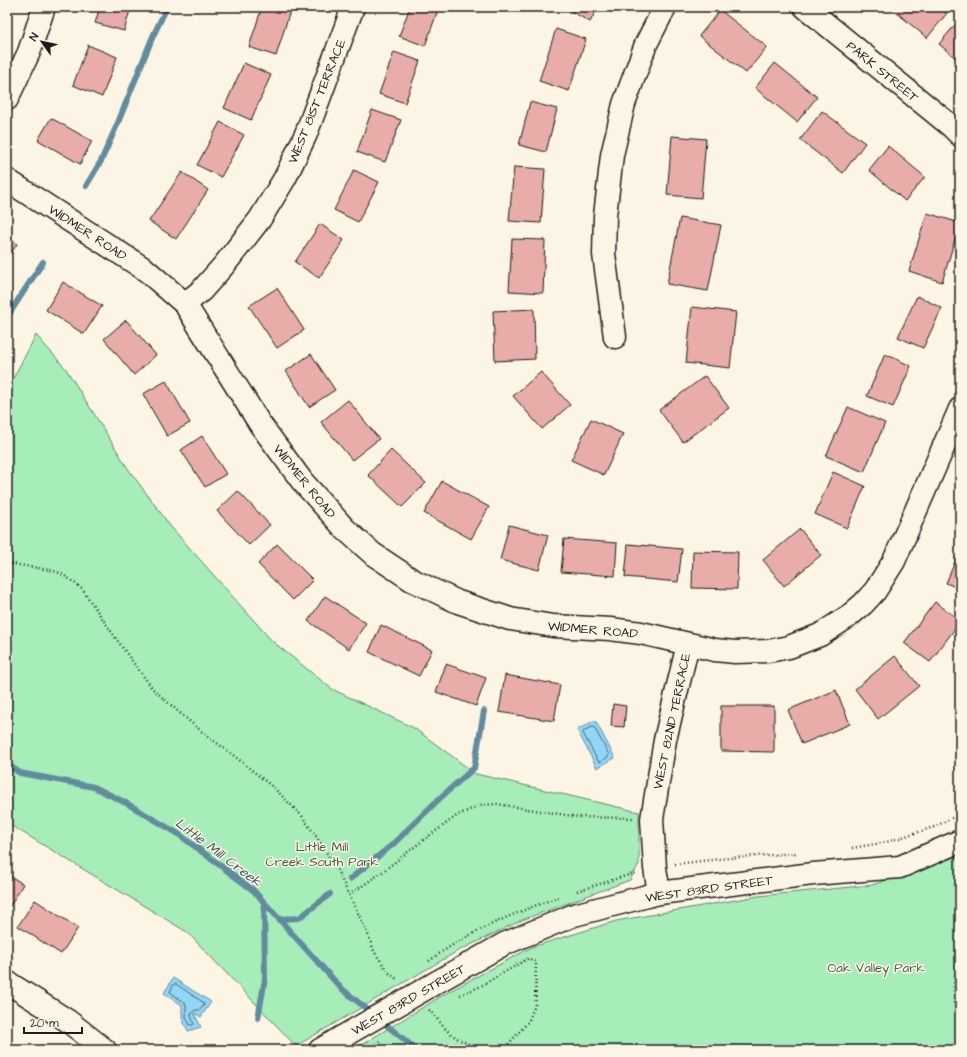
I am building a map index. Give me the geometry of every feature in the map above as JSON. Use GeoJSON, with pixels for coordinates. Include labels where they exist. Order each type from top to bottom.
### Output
{"type":"FeatureCollection","features":[{"type":"Feature","properties":{"kind":"street"},"geometry":{"type":"LineString","coordinates":[[7,99],[29,52],[44,7]]}},
{"type":"Feature","properties":{"kind":"street","name":"WEST 81ST TERRACE"},"geometry":{"type":"LineString","coordinates":[[185,304],[202,290],[225,264],[260,219],[285,178],[306,134],[353,7]]}},
{"type":"Feature","properties":{"kind":"street"},"geometry":{"type":"LineString","coordinates":[[615,337],[604,254],[605,216],[612,155],[624,104],[646,44],[665,7]]}},
{"type":"Feature","properties":{"kind":"street","name":"PARK STREET"},"geometry":{"type":"LineString","coordinates":[[805,7],[951,126],[960,135]]}},
{"type":"Feature","properties":{"kind":"street","name":"WIDMER ROAD"},"geometry":{"type":"LineString","coordinates":[[7,180],[146,270],[185,304],[260,424],[298,475],[346,529],[373,554],[412,580],[458,602],[510,619],[553,626],[610,629],[641,633],[688,644]]}},
{"type":"Feature","properties":{"kind":"street","name":"WEST 82ND TERRACE"},"geometry":{"type":"LineString","coordinates":[[659,893],[655,868],[652,819],[665,740],[688,644],[716,650],[735,652],[768,651],[789,647],[820,635],[849,616],[875,591],[894,561],[960,409]]}},
{"type":"Feature","properties":{"kind":"street","name":"WEST 83RD STREET"},"geometry":{"type":"LineString","coordinates":[[320,1050],[504,944],[574,915],[659,893],[813,874],[900,867],[960,841]]}},
{"type":"Feature","properties":{"kind":"street"},"geometry":{"type":"LineString","coordinates":[[7,982],[68,1020],[105,1050]]}},
{"type":"Feature","properties":{"kind":"path"},"geometry":{"type":"LineString","coordinates":[[7,563],[60,573],[82,588],[124,650],[153,688],[207,736],[275,789],[302,816],[338,872],[367,932],[374,951],[388,972]]}},
{"type":"Feature","properties":{"kind":"path"},"geometry":{"type":"LineString","coordinates":[[348,895],[381,873],[458,815],[481,805],[497,804],[578,817],[630,817],[652,819]]}},
{"type":"Feature","properties":{"kind":"path"},"geometry":{"type":"LineString","coordinates":[[960,955],[954,983],[954,1003],[960,1025]]}},
{"type":"Feature","properties":{"kind":"path"},"geometry":{"type":"LineString","coordinates":[[459,995],[479,987],[529,958],[536,963],[535,1005],[528,1022],[504,1050]]}},
{"type":"Feature","properties":{"kind":"path"},"geometry":{"type":"LineString","coordinates":[[436,1017],[454,1036],[483,1050]]}},
{"type":"Feature","properties":{"kind":"green space","name":"Little Mill Creek South Park"},"geometry":{"type":"Polygon","coordinates":[[[36,335],[66,369],[129,470],[171,527],[272,641],[332,689],[414,728],[476,774],[639,812],[639,864],[630,880],[522,920],[456,952],[296,1046],[187,932],[7,823],[7,390],[36,335]]]}},
{"type":"Feature","properties":{"kind":"green space","name":"Oak Valley Park"},"geometry":{"type":"Polygon","coordinates":[[[960,855],[960,1050],[353,1050],[448,992],[532,947],[616,921],[758,896],[872,885],[960,855]]]}},
{"type":"Feature","properties":{"kind":"water"},"geometry":{"type":"Polygon","coordinates":[[[595,720],[615,758],[597,768],[577,730],[595,720]]]}},
{"type":"Feature","properties":{"kind":"water"},"geometry":{"type":"Polygon","coordinates":[[[173,978],[211,1002],[201,1017],[194,1013],[201,1027],[188,1031],[182,1018],[182,1005],[164,993],[173,978]]]}},
{"type":"Feature","properties":{"kind":"building"},"geometry":{"type":"Polygon","coordinates":[[[100,7],[131,7],[124,31],[95,23],[100,7]]]}},
{"type":"Feature","properties":{"kind":"building"},"geometry":{"type":"Polygon","coordinates":[[[262,7],[277,7],[290,11],[276,56],[249,47],[262,7]]]}},
{"type":"Feature","properties":{"kind":"building"},"geometry":{"type":"Polygon","coordinates":[[[410,7],[439,7],[425,46],[399,36],[410,7]]]}},
{"type":"Feature","properties":{"kind":"building"},"geometry":{"type":"Polygon","coordinates":[[[564,7],[598,7],[590,22],[564,7]]]}},
{"type":"Feature","properties":{"kind":"building"},"geometry":{"type":"Polygon","coordinates":[[[890,7],[939,7],[947,13],[927,38],[890,7]]]}},
{"type":"Feature","properties":{"kind":"building"},"geometry":{"type":"Polygon","coordinates":[[[720,10],[767,47],[746,73],[699,36],[720,10]]]}},
{"type":"Feature","properties":{"kind":"building"},"geometry":{"type":"Polygon","coordinates":[[[955,25],[960,29],[960,62],[939,44],[955,25]]]}},
{"type":"Feature","properties":{"kind":"building"},"geometry":{"type":"Polygon","coordinates":[[[556,29],[586,39],[569,91],[539,81],[556,29]]]}},
{"type":"Feature","properties":{"kind":"building"},"geometry":{"type":"Polygon","coordinates":[[[88,45],[117,57],[102,97],[73,85],[88,45]]]}},
{"type":"Feature","properties":{"kind":"building"},"geometry":{"type":"Polygon","coordinates":[[[394,52],[420,61],[405,103],[379,94],[394,52]]]}},
{"type":"Feature","properties":{"kind":"building"},"geometry":{"type":"Polygon","coordinates":[[[244,63],[271,75],[251,120],[224,108],[244,63]]]}},
{"type":"Feature","properties":{"kind":"building"},"geometry":{"type":"Polygon","coordinates":[[[775,63],[817,97],[797,122],[755,88],[775,63]]]}},
{"type":"Feature","properties":{"kind":"building"},"geometry":{"type":"Polygon","coordinates":[[[530,102],[557,109],[546,152],[519,145],[530,102]]]}},
{"type":"Feature","properties":{"kind":"building"},"geometry":{"type":"Polygon","coordinates":[[[372,110],[401,120],[385,162],[357,152],[372,110]]]}},
{"type":"Feature","properties":{"kind":"building"},"geometry":{"type":"Polygon","coordinates":[[[822,111],[865,143],[843,173],[800,140],[822,111]]]}},
{"type":"Feature","properties":{"kind":"building"},"geometry":{"type":"Polygon","coordinates":[[[51,118],[92,141],[80,164],[38,140],[51,118]]]}},
{"type":"Feature","properties":{"kind":"building"},"geometry":{"type":"Polygon","coordinates":[[[220,122],[244,135],[221,177],[197,165],[220,122]]]}},
{"type":"Feature","properties":{"kind":"building"},"geometry":{"type":"Polygon","coordinates":[[[672,136],[706,139],[701,198],[667,195],[672,136]]]}},
{"type":"Feature","properties":{"kind":"building"},"geometry":{"type":"Polygon","coordinates":[[[888,146],[925,177],[905,201],[869,170],[888,146]]]}},
{"type":"Feature","properties":{"kind":"building"},"geometry":{"type":"Polygon","coordinates":[[[514,167],[545,169],[541,223],[509,221],[514,167]]]}},
{"type":"Feature","properties":{"kind":"building"},"geometry":{"type":"Polygon","coordinates":[[[354,170],[379,182],[358,222],[334,210],[354,170]]]}},
{"type":"Feature","properties":{"kind":"building"},"geometry":{"type":"Polygon","coordinates":[[[182,172],[208,190],[176,239],[149,221],[182,172]]]}},
{"type":"Feature","properties":{"kind":"building"},"geometry":{"type":"Polygon","coordinates":[[[927,213],[960,223],[942,282],[909,271],[927,213]]]}},
{"type":"Feature","properties":{"kind":"building"},"geometry":{"type":"Polygon","coordinates":[[[680,218],[721,225],[708,291],[667,284],[680,218]]]}},
{"type":"Feature","properties":{"kind":"building"},"geometry":{"type":"Polygon","coordinates":[[[320,224],[344,240],[319,278],[295,262],[320,224]]]}},
{"type":"Feature","properties":{"kind":"building"},"geometry":{"type":"Polygon","coordinates":[[[7,237],[17,244],[7,259],[7,237]]]}},
{"type":"Feature","properties":{"kind":"building"},"geometry":{"type":"Polygon","coordinates":[[[512,239],[545,240],[543,293],[509,291],[512,239]]]}},
{"type":"Feature","properties":{"kind":"building"},"geometry":{"type":"Polygon","coordinates":[[[63,282],[102,306],[84,334],[46,310],[63,282]]]}},
{"type":"Feature","properties":{"kind":"building"},"geometry":{"type":"Polygon","coordinates":[[[277,288],[304,330],[277,348],[249,306],[277,288]]]}},
{"type":"Feature","properties":{"kind":"building"},"geometry":{"type":"Polygon","coordinates":[[[917,296],[942,308],[923,348],[898,337],[917,296]]]}},
{"type":"Feature","properties":{"kind":"building"},"geometry":{"type":"Polygon","coordinates":[[[692,307],[736,312],[730,368],[686,363],[692,307]]]}},
{"type":"Feature","properties":{"kind":"building"},"geometry":{"type":"Polygon","coordinates":[[[534,309],[535,359],[495,361],[493,311],[534,309]]]}},
{"type":"Feature","properties":{"kind":"building"},"geometry":{"type":"Polygon","coordinates":[[[126,320],[156,355],[134,375],[104,339],[126,320]]]}},
{"type":"Feature","properties":{"kind":"building"},"geometry":{"type":"Polygon","coordinates":[[[311,354],[335,390],[309,407],[286,371],[311,354]]]}},
{"type":"Feature","properties":{"kind":"building"},"geometry":{"type":"Polygon","coordinates":[[[885,354],[911,366],[893,407],[867,396],[885,354]]]}},
{"type":"Feature","properties":{"kind":"building"},"geometry":{"type":"Polygon","coordinates":[[[541,372],[570,405],[542,429],[513,396],[541,372]]]}},
{"type":"Feature","properties":{"kind":"building"},"geometry":{"type":"Polygon","coordinates":[[[705,376],[729,408],[683,442],[659,410],[705,376]]]}},
{"type":"Feature","properties":{"kind":"building"},"geometry":{"type":"Polygon","coordinates":[[[166,381],[190,423],[167,436],[143,394],[166,381]]]}},
{"type":"Feature","properties":{"kind":"building"},"geometry":{"type":"Polygon","coordinates":[[[348,400],[379,439],[352,460],[321,422],[348,400]]]}},
{"type":"Feature","properties":{"kind":"building"},"geometry":{"type":"Polygon","coordinates":[[[848,407],[885,423],[864,472],[826,456],[848,407]]]}},
{"type":"Feature","properties":{"kind":"building"},"geometry":{"type":"Polygon","coordinates":[[[591,419],[623,434],[604,475],[571,460],[591,419]]]}},
{"type":"Feature","properties":{"kind":"building"},"geometry":{"type":"Polygon","coordinates":[[[202,436],[226,474],[205,487],[181,450],[202,436]]]}},
{"type":"Feature","properties":{"kind":"building"},"geometry":{"type":"Polygon","coordinates":[[[391,450],[426,483],[402,507],[368,475],[391,450]]]}},
{"type":"Feature","properties":{"kind":"building"},"geometry":{"type":"Polygon","coordinates":[[[833,472],[865,486],[847,528],[815,514],[833,472]]]}},
{"type":"Feature","properties":{"kind":"building"},"geometry":{"type":"Polygon","coordinates":[[[442,481],[489,507],[471,539],[424,513],[442,481]]]}},
{"type":"Feature","properties":{"kind":"building"},"geometry":{"type":"Polygon","coordinates":[[[238,491],[270,525],[249,545],[217,511],[238,491]]]}},
{"type":"Feature","properties":{"kind":"building"},"geometry":{"type":"Polygon","coordinates":[[[509,525],[548,535],[539,570],[500,560],[509,525]]]}},
{"type":"Feature","properties":{"kind":"building"},"geometry":{"type":"Polygon","coordinates":[[[800,529],[821,555],[784,586],[763,560],[800,529]]]}},
{"type":"Feature","properties":{"kind":"building"},"geometry":{"type":"Polygon","coordinates":[[[564,539],[617,543],[615,576],[561,572],[564,539]]]}},
{"type":"Feature","properties":{"kind":"building"},"geometry":{"type":"Polygon","coordinates":[[[277,544],[313,580],[293,600],[258,564],[277,544]]]}},
{"type":"Feature","properties":{"kind":"building"},"geometry":{"type":"Polygon","coordinates":[[[628,544],[682,549],[678,582],[625,577],[628,544]]]}},
{"type":"Feature","properties":{"kind":"building"},"geometry":{"type":"Polygon","coordinates":[[[960,550],[960,589],[946,583],[960,550]]]}},
{"type":"Feature","properties":{"kind":"building"},"geometry":{"type":"Polygon","coordinates":[[[693,551],[738,552],[737,589],[692,588],[693,551]]]}},
{"type":"Feature","properties":{"kind":"building"},"geometry":{"type":"Polygon","coordinates":[[[325,596],[366,623],[349,649],[308,621],[325,596]]]}},
{"type":"Feature","properties":{"kind":"building"},"geometry":{"type":"Polygon","coordinates":[[[935,602],[960,620],[960,622],[930,662],[904,643],[935,602]]]}},
{"type":"Feature","properties":{"kind":"building"},"geometry":{"type":"Polygon","coordinates":[[[381,625],[432,650],[419,676],[369,652],[381,625]]]}},
{"type":"Feature","properties":{"kind":"building"},"geometry":{"type":"Polygon","coordinates":[[[895,656],[919,686],[878,719],[855,689],[895,656]]]}},
{"type":"Feature","properties":{"kind":"building"},"geometry":{"type":"Polygon","coordinates":[[[446,664],[486,678],[476,706],[436,692],[446,664]]]}},
{"type":"Feature","properties":{"kind":"building"},"geometry":{"type":"Polygon","coordinates":[[[505,675],[560,685],[554,721],[499,712],[505,675]]]}},
{"type":"Feature","properties":{"kind":"building"},"geometry":{"type":"Polygon","coordinates":[[[836,690],[850,724],[802,744],[788,710],[836,690]]]}},
{"type":"Feature","properties":{"kind":"building"},"geometry":{"type":"Polygon","coordinates":[[[613,704],[626,706],[624,727],[611,726],[613,704]]]}},
{"type":"Feature","properties":{"kind":"building"},"geometry":{"type":"Polygon","coordinates":[[[721,706],[774,706],[774,752],[721,751],[721,706]]]}},
{"type":"Feature","properties":{"kind":"building"},"geometry":{"type":"Polygon","coordinates":[[[7,874],[23,884],[7,911],[7,874]]]}},
{"type":"Feature","properties":{"kind":"building"},"geometry":{"type":"Polygon","coordinates":[[[35,900],[78,928],[61,954],[18,926],[35,900]]]}},
{"type":"Feature","properties":{"kind":"waterway"},"geometry":{"type":"LineString","coordinates":[[86,186],[101,161],[153,36],[167,7]]}},
{"type":"Feature","properties":{"kind":"waterway"},"geometry":{"type":"LineString","coordinates":[[7,317],[43,262]]}},
{"type":"Feature","properties":{"kind":"waterway"},"geometry":{"type":"LineString","coordinates":[[350,879],[392,845],[441,797],[474,768],[484,711]]}},
{"type":"Feature","properties":{"kind":"waterway","name":"Little Mill Creek"},"geometry":{"type":"LineString","coordinates":[[7,764],[20,773],[94,787],[126,803],[177,833],[253,890],[341,988],[417,1050]]}},
{"type":"Feature","properties":{"kind":"waterway"},"geometry":{"type":"LineString","coordinates":[[279,919],[299,918],[330,894]]}},
{"type":"Feature","properties":{"kind":"waterway"},"geometry":{"type":"LineString","coordinates":[[258,1018],[265,979],[264,903]]}}]}
